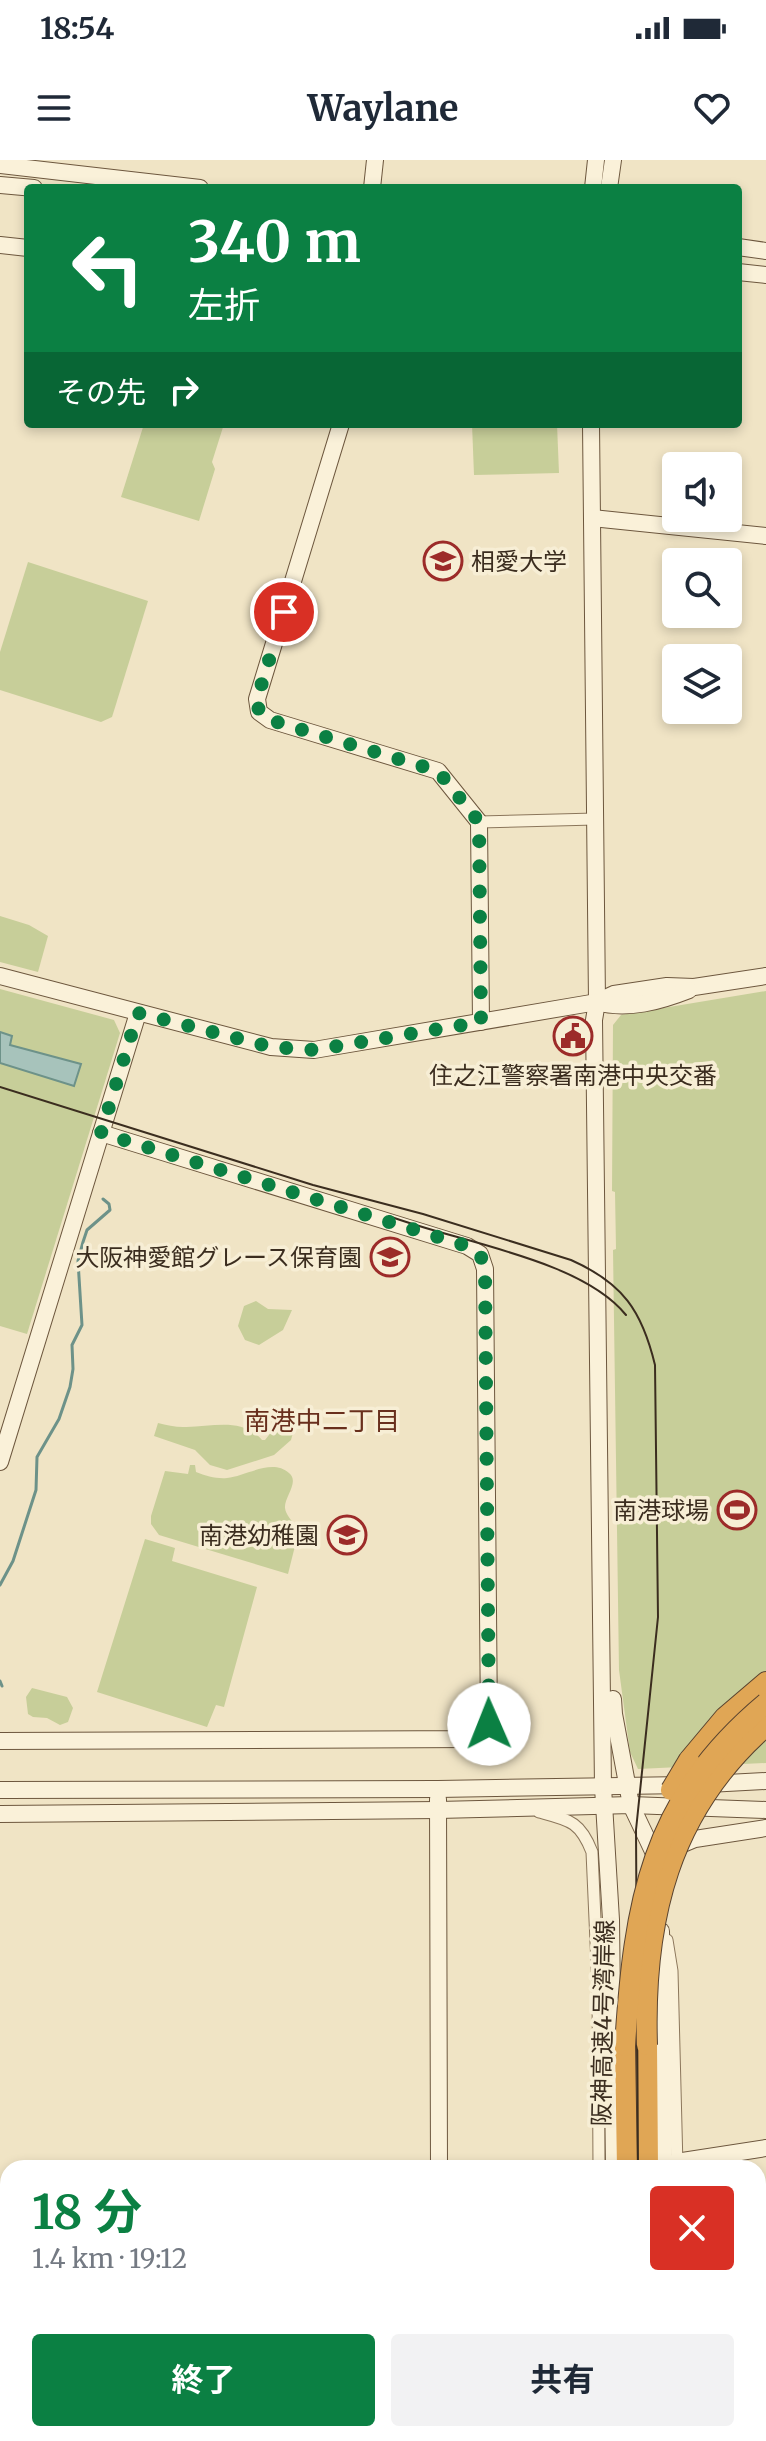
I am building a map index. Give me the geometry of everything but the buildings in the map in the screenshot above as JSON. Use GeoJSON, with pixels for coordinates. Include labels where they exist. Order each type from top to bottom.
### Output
{"type":"FeatureCollection","features":[{"type":"Feature","properties":{"kind":"highway","name":"阪神高速4号湾岸線"},"geometry":{"type":"LineString","coordinates":[[627,2160],[626,1960],[629,1916],[641,1868],[658,1818],[680,1774],[725,1717],[766,1682]]}},
{"type":"Feature","properties":{"kind":"highway"},"geometry":{"type":"LineString","coordinates":[[625,2046],[636,1928],[658,1847],[673,1813],[695,1776],[722,1744],[766,1703]]}},
{"type":"Feature","properties":{"kind":"highway"},"geometry":{"type":"LineString","coordinates":[[647,2045],[649,1951],[670,1868],[684,1832],[705,1796],[733,1759],[766,1726]]}},
{"type":"Feature","properties":{"kind":"highway","name":"阪神高速4号湾岸線"},"geometry":{"type":"LineString","coordinates":[[648,2160],[647,2045],[654,1950],[663,1908],[691,1835],[709,1804],[736,1769],[766,1738]]}},
{"type":"Feature","properties":{"kind":"street"},"geometry":{"type":"LineString","coordinates":[[372,184],[375,160]]}},
{"type":"Feature","properties":{"kind":"street"},"geometry":{"type":"LineString","coordinates":[[593,184],[596,160]]}},
{"type":"Feature","properties":{"kind":"street"},"geometry":{"type":"LineString","coordinates":[[610,184],[613,160]]}},
{"type":"Feature","properties":{"kind":"street"},"geometry":{"type":"LineString","coordinates":[[24,187],[2,185],[4,164],[167,184]]}},
{"type":"Feature","properties":{"kind":"street"},"geometry":{"type":"LineString","coordinates":[[0,245],[24,248]]}},
{"type":"Feature","properties":{"kind":"street"},"geometry":{"type":"LineString","coordinates":[[742,248],[766,251]]}},
{"type":"Feature","properties":{"kind":"street"},"geometry":{"type":"LineString","coordinates":[[742,272],[766,275]]}},
{"type":"Feature","properties":{"kind":"street"},"geometry":{"type":"LineString","coordinates":[[340,428],[257,699],[259,712],[270,720],[438,771],[479,822],[481,1022]]}},
{"type":"Feature","properties":{"kind":"street"},"geometry":{"type":"LineString","coordinates":[[591,428],[603,1787],[611,1920],[614,2160]]}},
{"type":"Feature","properties":{"kind":"street"},"geometry":{"type":"LineString","coordinates":[[592,518],[766,536]]}},
{"type":"Feature","properties":{"kind":"street"},"geometry":{"type":"LineString","coordinates":[[479,822],[595,819]]}},
{"type":"Feature","properties":{"kind":"street"},"geometry":{"type":"LineString","coordinates":[[0,976],[271,1047],[314,1050],[597,1002],[615,1007],[667,999],[694,987],[766,976]]}},
{"type":"Feature","properties":{"kind":"street"},"geometry":{"type":"LineString","coordinates":[[597,1002],[603,1021],[614,1714],[631,1805],[659,1860],[661,1872],[661,1999],[672,2160]]}},
{"type":"Feature","properties":{"kind":"street"},"geometry":{"type":"LineString","coordinates":[[0,1462],[138,1013]]}},
{"type":"Feature","properties":{"kind":"street"},"geometry":{"type":"LineString","coordinates":[[0,1741],[474,1739],[485,1733],[489,1724],[485,1269],[480,1254],[467,1246],[101,1133]]}},
{"type":"Feature","properties":{"kind":"street"},"geometry":{"type":"LineString","coordinates":[[0,1790],[438,1789],[766,1781]]}},
{"type":"Feature","properties":{"kind":"street"},"geometry":{"type":"LineString","coordinates":[[438,1789],[439,2160]]}},
{"type":"Feature","properties":{"kind":"street"},"geometry":{"type":"LineString","coordinates":[[0,1814],[631,1805],[766,1810]]}},
{"type":"Feature","properties":{"kind":"street"},"geometry":{"type":"LineString","coordinates":[[526,1808],[566,1819],[578,1826],[592,1852],[598,1987],[599,2160]]}},
{"type":"Feature","properties":{"kind":"street"},"geometry":{"type":"LineString","coordinates":[[661,1872],[669,1855],[683,1842],[766,1828]]}},
{"type":"Feature","properties":{"kind":"street"},"geometry":{"type":"LineString","coordinates":[[661,1907],[672,1971],[672,2160]]}},
{"type":"Feature","properties":{"kind":"street"},"geometry":{"type":"LineString","coordinates":[[703,2160],[766,2148]]}},
{"type":"Feature","properties":{"kind":"green space"},"geometry":{"type":"Polygon","coordinates":[[[143,428],[223,428],[212,462],[215,469],[199,521],[121,497],[143,428]]]}},
{"type":"Feature","properties":{"kind":"green space"},"geometry":{"type":"Polygon","coordinates":[[[472,428],[557,428],[559,473],[474,475],[472,428]]]}},
{"type":"Feature","properties":{"kind":"green space"},"geometry":{"type":"Polygon","coordinates":[[[28,562],[148,601],[112,717],[101,722],[0,690],[0,652],[28,562]]]}},
{"type":"Feature","properties":{"kind":"green space"},"geometry":{"type":"Polygon","coordinates":[[[0,916],[29,925],[48,936],[38,972],[0,962],[0,916]]]}},
{"type":"Feature","properties":{"kind":"green space"},"geometry":{"type":"Polygon","coordinates":[[[0,989],[114,1020],[120,1033],[27,1334],[0,1326],[0,989]]]}},
{"type":"Feature","properties":{"kind":"green space"},"geometry":{"type":"Polygon","coordinates":[[[766,991],[766,1763],[638,1769],[630,1752],[619,1670],[613,1250],[616,1249],[615,1192],[612,1191],[613,1025],[621,1015],[766,991]]]}},
{"type":"Feature","properties":{"kind":"green space"},"geometry":{"type":"Polygon","coordinates":[[[256,1301],[268,1309],[292,1310],[283,1330],[259,1345],[245,1340],[238,1326],[244,1306],[256,1301]]]}},
{"type":"Feature","properties":{"kind":"green space"},"geometry":{"type":"Polygon","coordinates":[[[158,1423],[180,1427],[235,1426],[245,1428],[262,1440],[276,1426],[295,1425],[291,1440],[274,1455],[227,1470],[210,1465],[195,1450],[154,1436],[158,1423]]]}},
{"type":"Feature","properties":{"kind":"green space"},"geometry":{"type":"Polygon","coordinates":[[[190,1465],[195,1465],[196,1472],[219,1478],[267,1467],[289,1473],[293,1481],[285,1508],[299,1530],[288,1574],[159,1535],[151,1524],[151,1516],[165,1471],[188,1474],[190,1465]]]}},
{"type":"Feature","properties":{"kind":"green space"},"geometry":{"type":"Polygon","coordinates":[[[145,1539],[175,1548],[172,1561],[257,1587],[224,1707],[216,1705],[207,1727],[97,1692],[145,1539]]]}},
{"type":"Feature","properties":{"kind":"green space"},"geometry":{"type":"Polygon","coordinates":[[[32,1688],[67,1697],[73,1708],[68,1722],[60,1725],[28,1714],[26,1697],[32,1688]]]}},
{"type":"Feature","properties":{"kind":"water"},"geometry":{"type":"Polygon","coordinates":[[[0,1032],[12,1036],[10,1045],[81,1064],[74,1086],[0,1063],[0,1032]]]}},
{"type":"Feature","properties":{"kind":"waterway"},"geometry":{"type":"LineString","coordinates":[[0,1585],[13,1561],[36,1490],[37,1457],[59,1419],[70,1387],[72,1345],[82,1325],[78,1261],[87,1230],[110,1210],[103,1199]]}},
{"type":"Feature","properties":{"kind":"waterway"},"geometry":{"type":"LineString","coordinates":[[0,1681],[2,1686]]}},
{"type":"Feature","properties":{"kind":"tram line"},"geometry":{"type":"LineString","coordinates":[[0,1087],[313,1185],[423,1214],[571,1260],[617,1289],[636,1314],[655,1365],[658,1617],[636,1830],[638,2160]]}},
{"type":"Feature","properties":{"kind":"tram line"},"geometry":{"type":"LineString","coordinates":[[389,1216],[549,1266],[606,1296],[626,1315]]}},
{"type":"Feature","properties":{"kind":"place","name":"相愛大学"},"geometry":{"type":"Point","coordinates":[443,561]}},
{"type":"Feature","properties":{"kind":"place","name":"住之江警察署南港中央交番"},"geometry":{"type":"Point","coordinates":[573,1036]}},
{"type":"Feature","properties":{"kind":"place","name":"大阪神愛館グレース保育園"},"geometry":{"type":"Point","coordinates":[390,1257]}},
{"type":"Feature","properties":{"kind":"place","name":"南港球場"},"geometry":{"type":"Point","coordinates":[737,1510]}},
{"type":"Feature","properties":{"kind":"place","name":"南港幼稚園"},"geometry":{"type":"Point","coordinates":[347,1535]}},
{"type":"Feature","properties":{"kind":"district","name":"南港中二丁目"},"geometry":{"type":"Point","coordinates":[322,1420]}},
{"type":"Feature","properties":{"kind":"route"},"geometry":{"type":"LineString","coordinates":[[284,612],[257,699],[259,712],[270,720],[438,771],[479,822],[481,1022],[314,1050],[271,1047],[138,1013],[101,1133],[467,1246],[480,1254],[485,1269],[489,1724]]}}]}
